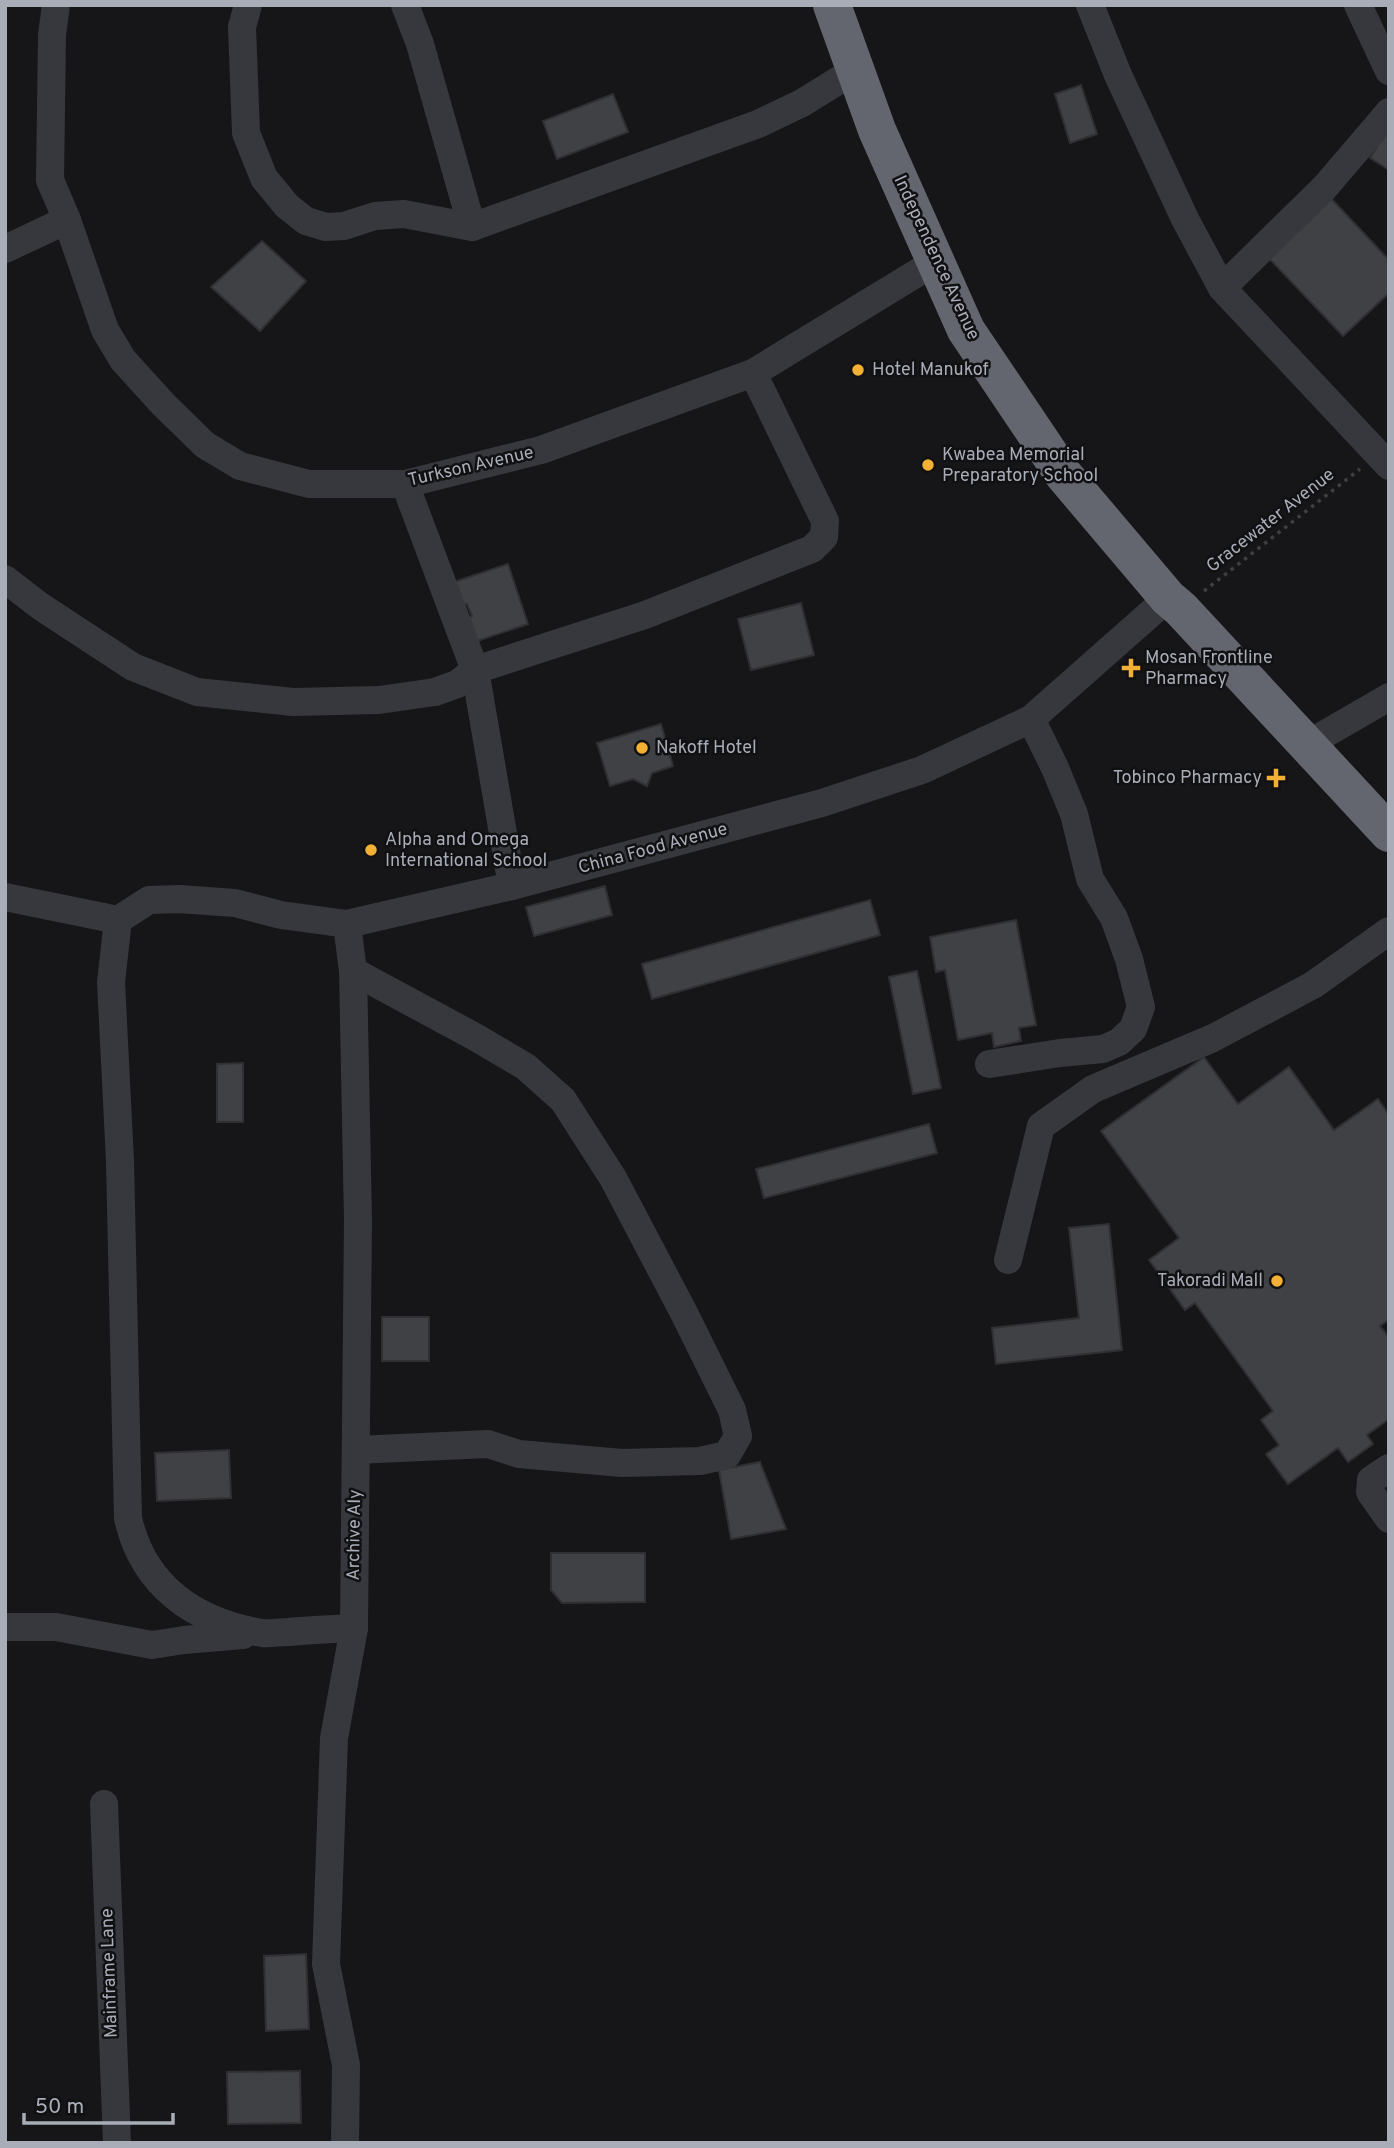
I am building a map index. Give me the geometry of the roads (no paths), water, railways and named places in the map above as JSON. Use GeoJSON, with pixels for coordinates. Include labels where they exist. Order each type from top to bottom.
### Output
{"type":"FeatureCollection","features":[{"type":"Feature","properties":{"kind":"highway","name":"Independence Avenue"},"geometry":{"type":"LineString","coordinates":[[832,5],[877,130],[966,330],[1063,474],[1175,603],[1389,833]]}},
{"type":"Feature","properties":{"kind":"street","name":"Turkson Avenue"},"geometry":{"type":"LineString","coordinates":[[56,5],[52,35],[50,180],[67,220],[105,330],[123,360],[163,404],[205,445],[240,466],[309,484],[405,484],[541,450],[753,373],[935,262]]}},
{"type":"Feature","properties":{"kind":"street"},"geometry":{"type":"LineString","coordinates":[[248,5],[242,27],[246,133],[264,177],[287,206],[306,221],[326,227],[344,226],[374,216],[404,214],[472,227],[758,124],[802,103],[857,69]]}},
{"type":"Feature","properties":{"kind":"street"},"geometry":{"type":"LineString","coordinates":[[405,5],[420,44],[472,227]]}},
{"type":"Feature","properties":{"kind":"street"},"geometry":{"type":"LineString","coordinates":[[1090,5],[1118,75],[1185,219],[1222,288],[1385,455]]}},
{"type":"Feature","properties":{"kind":"street"},"geometry":{"type":"LineString","coordinates":[[1358,5],[1389,71]]}},
{"type":"Feature","properties":{"kind":"street"},"geometry":{"type":"LineString","coordinates":[[1222,288],[1325,187],[1389,112]]}},
{"type":"Feature","properties":{"kind":"street"},"geometry":{"type":"LineString","coordinates":[[5,249],[67,220]]}},
{"type":"Feature","properties":{"kind":"street"},"geometry":{"type":"LineString","coordinates":[[5,579],[40,606],[132,667],[197,692],[293,702],[379,700],[435,692],[457,684],[475,670],[645,615],[813,549],[824,537],[825,521],[753,373]]}},
{"type":"Feature","properties":{"kind":"street"},"geometry":{"type":"LineString","coordinates":[[405,484],[475,670],[512,886]]}},
{"type":"Feature","properties":{"kind":"street","name":"China Food Avenue"},"geometry":{"type":"LineString","coordinates":[[118,920],[149,900],[179,899],[235,904],[281,915],[347,925],[512,886],[822,803],[922,770],[1031,719],[1175,603]]}},
{"type":"Feature","properties":{"kind":"street"},"geometry":{"type":"LineString","coordinates":[[1306,745],[1389,697]]}},
{"type":"Feature","properties":{"kind":"street"},"geometry":{"type":"LineString","coordinates":[[989,1064],[1103,1049],[1119,1042],[1133,1029],[1141,1007],[1129,959],[1114,918],[1090,879],[1074,814],[1031,719]]}},
{"type":"Feature","properties":{"kind":"street"},"geometry":{"type":"LineString","coordinates":[[5,897],[118,920],[111,982],[120,1161],[128,1518],[133,1541],[143,1560],[171,1595],[205,1618],[264,1633]]}},
{"type":"Feature","properties":{"kind":"street","name":"Archive Aly"},"geometry":{"type":"LineString","coordinates":[[345,2143],[346,2065],[326,1964],[334,1738],[354,1628],[358,1220],[353,971],[347,925]]}},
{"type":"Feature","properties":{"kind":"street"},"geometry":{"type":"LineString","coordinates":[[1008,1259],[1041,1126],[1093,1089],[1213,1038],[1313,985],[1389,930]]}},
{"type":"Feature","properties":{"kind":"street"},"geometry":{"type":"LineString","coordinates":[[353,971],[526,1067],[563,1100],[613,1178],[684,1313],[732,1410],[738,1436],[727,1455],[700,1461],[621,1463],[519,1454],[488,1444],[356,1450]]}},
{"type":"Feature","properties":{"kind":"street"},"geometry":{"type":"LineString","coordinates":[[1389,1468],[1371,1480],[1370,1492],[1389,1519]]}},
{"type":"Feature","properties":{"kind":"street"},"geometry":{"type":"LineString","coordinates":[[5,1627],[56,1627],[152,1645],[264,1633],[354,1628]]}},
{"type":"Feature","properties":{"kind":"street","name":"Mainframe Lane"},"geometry":{"type":"LineString","coordinates":[[104,1804],[117,2143]]}},
{"type":"Feature","properties":{"kind":"place","name":"Hotel Manukof"},"geometry":{"type":"Point","coordinates":[858,370]}},
{"type":"Feature","properties":{"kind":"place","name":"Kwabea Memorial Preparatory School"},"geometry":{"type":"Point","coordinates":[928,465]}},
{"type":"Feature","properties":{"kind":"place","name":"Mosan Frontline Pharmacy"},"geometry":{"type":"Point","coordinates":[1131,668]}},
{"type":"Feature","properties":{"kind":"place","name":"Nakoff Hotel"},"geometry":{"type":"Point","coordinates":[642,748]}},
{"type":"Feature","properties":{"kind":"place","name":"Tobinco Pharmacy"},"geometry":{"type":"Point","coordinates":[1276,778]}},
{"type":"Feature","properties":{"kind":"place","name":"Alpha and Omega International School"},"geometry":{"type":"Point","coordinates":[371,850]}},
{"type":"Feature","properties":{"kind":"place","name":"Takoradi Mall"},"geometry":{"type":"Point","coordinates":[1277,1281]}}]}
